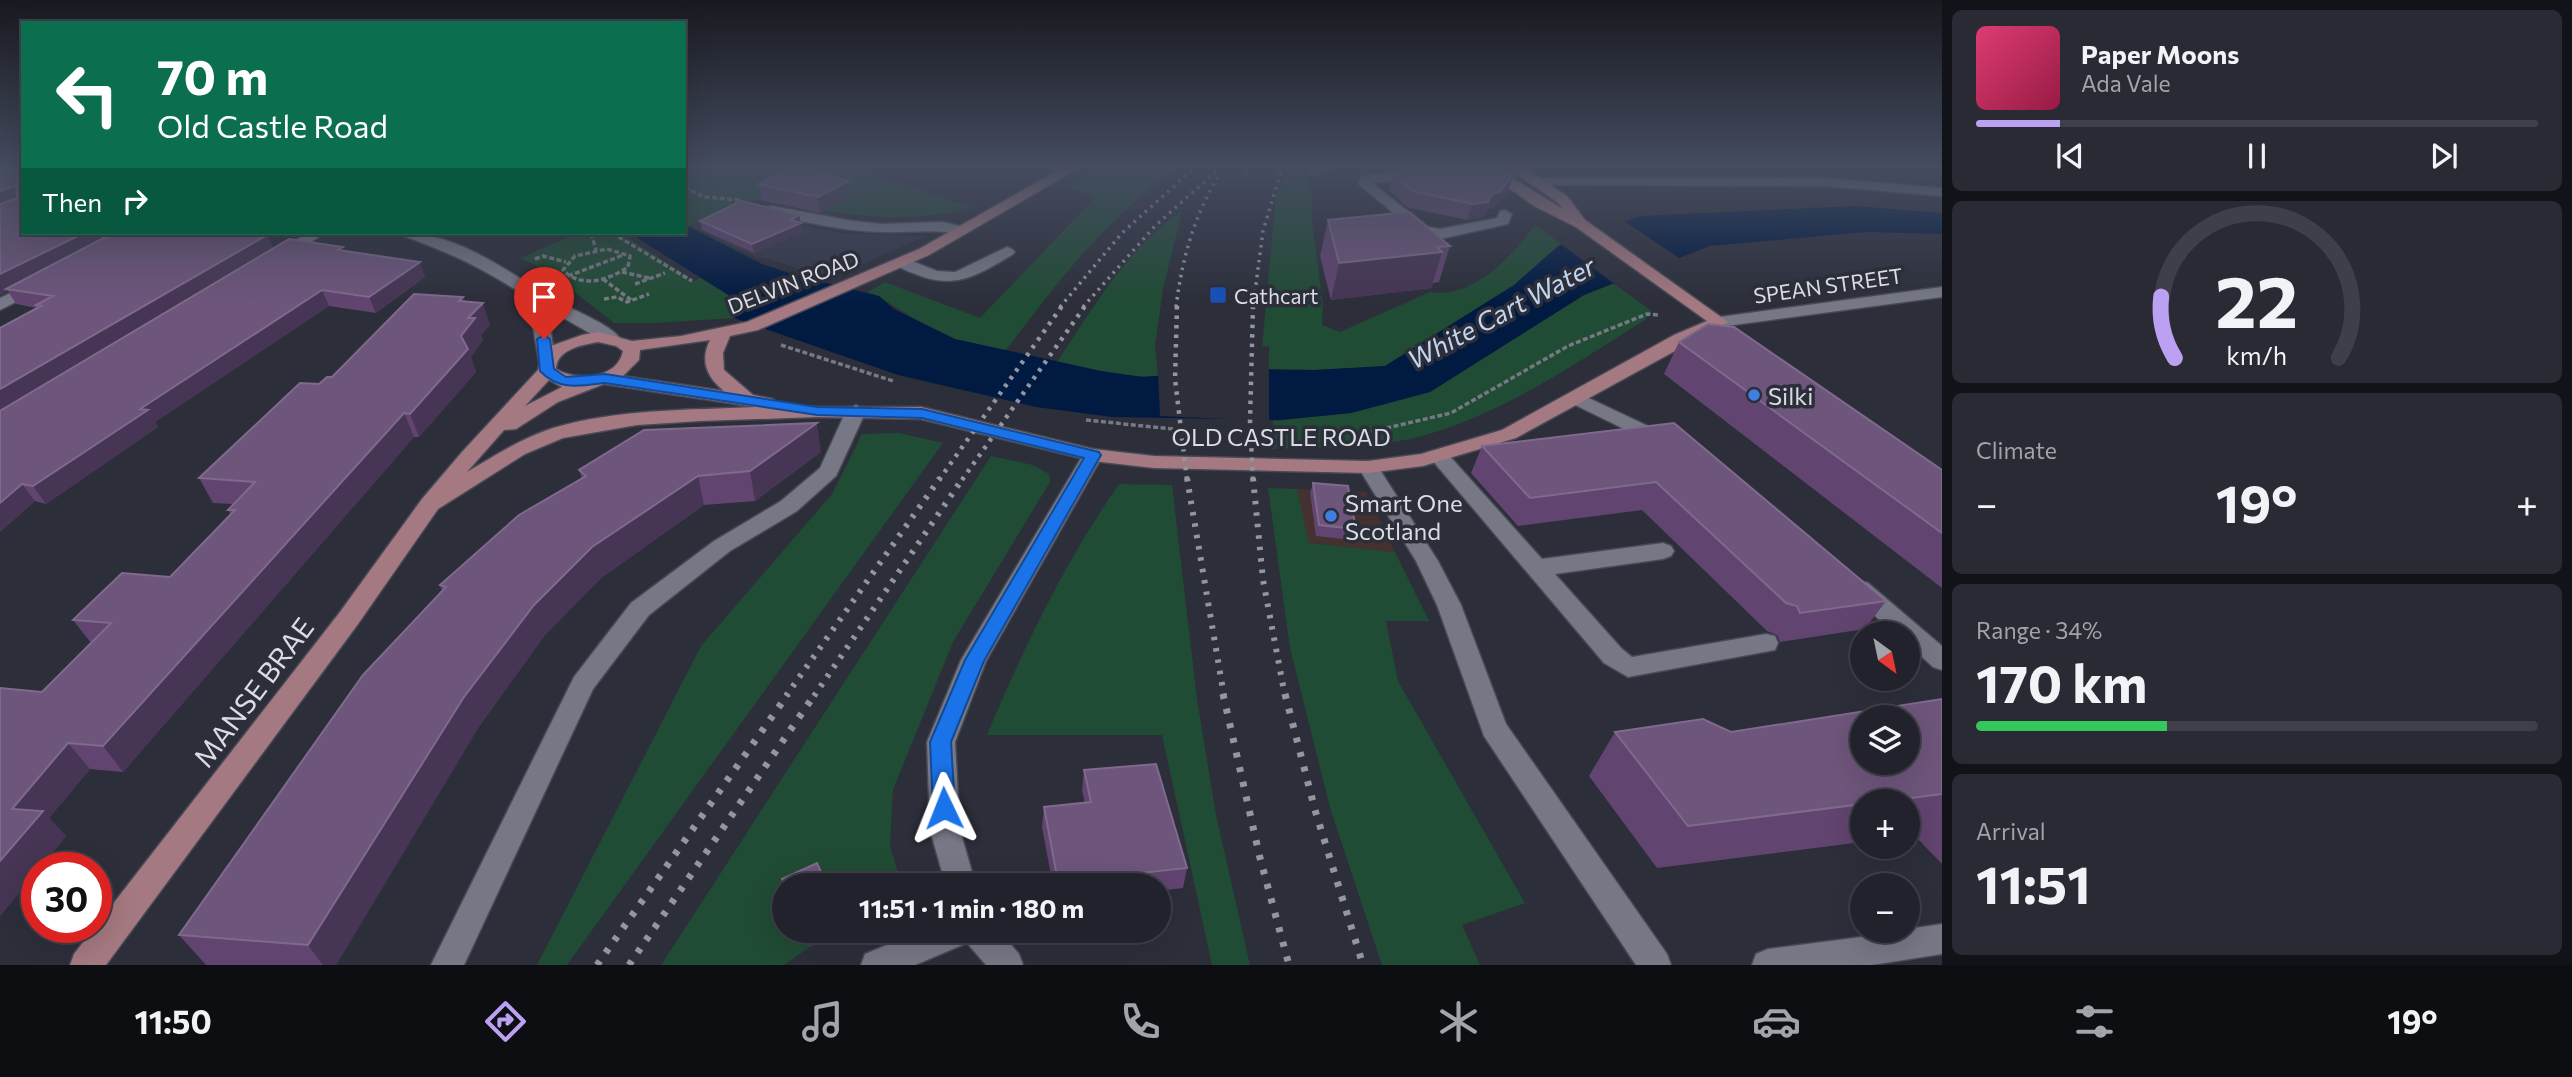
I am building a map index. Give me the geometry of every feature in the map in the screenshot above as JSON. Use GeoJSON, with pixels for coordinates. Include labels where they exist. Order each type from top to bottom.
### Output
{"type":"FeatureCollection","features":[{"type":"Feature","properties":{"kind":"main road","name":"DELVIN ROAD"},"geometry":{"type":"LineString","coordinates":[[630,346],[671,343],[752,326],[902,262],[993,213]]}},
{"type":"Feature","properties":{"kind":"main road"},"geometry":{"type":"LineString","coordinates":[[1559,213],[1581,224],[1719,322]]}},
{"type":"Feature","properties":{"kind":"main road"},"geometry":{"type":"LineString","coordinates":[[1573,213],[1581,224]]}},
{"type":"Feature","properties":{"kind":"main road","name":"OLD CASTLE ROAD"},"geometry":{"type":"LineString","coordinates":[[430,504],[518,450],[558,433],[637,419],[817,411],[922,414],[1093,455],[1154,462],[1368,467],[1439,456],[1509,434],[1680,339],[1719,322]]}},
{"type":"Feature","properties":{"kind":"main road","name":"OLD CASTLE ROAD"},"geometry":{"type":"LineString","coordinates":[[724,332],[716,343],[716,374],[724,384],[755,402]]}},
{"type":"Feature","properties":{"kind":"main road"},"geometry":{"type":"LineString","coordinates":[[547,367],[550,356],[570,343],[598,337],[611,338],[630,346],[633,352],[627,367],[597,380]]}},
{"type":"Feature","properties":{"kind":"main road","name":"OLD CASTLE ROAD"},"geometry":{"type":"LineString","coordinates":[[547,367],[562,381],[597,380],[817,411]]}},
{"type":"Feature","properties":{"kind":"main road","name":"MANSE BRAE"},"geometry":{"type":"LineString","coordinates":[[86,965],[349,618],[430,504],[547,367]]}},
{"type":"Feature","properties":{"kind":"main road","name":"MANSE BRAE"},"geometry":{"type":"LineString","coordinates":[[469,456],[521,416],[551,398],[597,380]]}},
{"type":"Feature","properties":{"kind":"street"},"geometry":{"type":"LineString","coordinates":[[791,213],[852,225],[890,228],[945,225],[963,230]]}},
{"type":"Feature","properties":{"kind":"street"},"geometry":{"type":"LineString","coordinates":[[1402,213],[1423,230],[1440,234],[1503,221],[1505,214]]}},
{"type":"Feature","properties":{"kind":"street"},"geometry":{"type":"LineString","coordinates":[[271,261],[315,235]]}},
{"type":"Feature","properties":{"kind":"street"},"geometry":{"type":"LineString","coordinates":[[415,235],[465,253],[495,268],[536,296],[611,338]]}},
{"type":"Feature","properties":{"kind":"street"},"geometry":{"type":"LineString","coordinates":[[902,262],[928,275],[950,280],[1007,252]]}},
{"type":"Feature","properties":{"kind":"street"},"geometry":{"type":"LineString","coordinates":[[0,305],[58,275]]}},
{"type":"Feature","properties":{"kind":"street","name":"SPEAN STREET"},"geometry":{"type":"LineString","coordinates":[[1719,322],[1942,292]]}},
{"type":"Feature","properties":{"kind":"street"},"geometry":{"type":"LineString","coordinates":[[536,296],[542,321],[547,367]]}},
{"type":"Feature","properties":{"kind":"street"},"geometry":{"type":"LineString","coordinates":[[1719,322],[1742,338]]}},
{"type":"Feature","properties":{"kind":"street"},"geometry":{"type":"LineString","coordinates":[[1576,398],[1685,451]]}},
{"type":"Feature","properties":{"kind":"street"},"geometry":{"type":"LineString","coordinates":[[447,965],[583,684],[640,609],[722,546],[789,506],[829,471],[856,411]]}},
{"type":"Feature","properties":{"kind":"street"},"geometry":{"type":"LineString","coordinates":[[957,873],[945,830],[941,742],[974,660],[1093,455]]}},
{"type":"Feature","properties":{"kind":"street"},"geometry":{"type":"LineString","coordinates":[[1439,456],[1613,656],[1628,667],[1766,643]]}},
{"type":"Feature","properties":{"kind":"street"},"geometry":{"type":"LineString","coordinates":[[1368,467],[1427,561],[1449,605],[1494,728],[1655,965]]}},
{"type":"Feature","properties":{"kind":"street"},"geometry":{"type":"LineString","coordinates":[[1537,568],[1663,551]]}},
{"type":"Feature","properties":{"kind":"street"},"geometry":{"type":"LineString","coordinates":[[1847,578],[1942,660]]}},
{"type":"Feature","properties":{"kind":"street"},"geometry":{"type":"LineString","coordinates":[[1768,965],[1942,939]]}},
{"type":"Feature","properties":{"kind":"street"},"geometry":{"type":"LineString","coordinates":[[877,965],[929,943]]}},
{"type":"Feature","properties":{"kind":"street"},"geometry":{"type":"LineString","coordinates":[[988,943],[1007,965]]}},
{"type":"Feature","properties":{"kind":"path"},"geometry":{"type":"LineString","coordinates":[[592,235],[596,250]]}},
{"type":"Feature","properties":{"kind":"path"},"geometry":{"type":"LineString","coordinates":[[615,235],[692,281]]}},
{"type":"Feature","properties":{"kind":"path"},"geometry":{"type":"LineString","coordinates":[[596,250],[617,250],[626,254],[631,262],[622,272],[602,279],[580,280],[568,276],[563,270],[566,262],[575,256],[596,250]]}},
{"type":"Feature","properties":{"kind":"path"},"geometry":{"type":"LineString","coordinates":[[568,276],[626,254]]}},
{"type":"Feature","properties":{"kind":"path"},"geometry":{"type":"LineString","coordinates":[[542,256],[566,262]]}},
{"type":"Feature","properties":{"kind":"path"},"geometry":{"type":"LineString","coordinates":[[622,272],[650,279]]}},
{"type":"Feature","properties":{"kind":"path"},"geometry":{"type":"LineString","coordinates":[[635,284],[665,273]]}},
{"type":"Feature","properties":{"kind":"path"},"geometry":{"type":"LineString","coordinates":[[602,279],[629,301],[649,294]]}},
{"type":"Feature","properties":{"kind":"path"},"geometry":{"type":"LineString","coordinates":[[1356,436],[1451,413],[1568,346],[1647,314],[1659,316]]}},
{"type":"Feature","properties":{"kind":"path"},"geometry":{"type":"LineString","coordinates":[[724,332],[757,338],[823,357],[901,384]]}},
{"type":"Feature","properties":{"kind":"path"},"geometry":{"type":"LineString","coordinates":[[1078,419],[1195,432]]}},
{"type":"Feature","properties":{"kind":"shaded area"},"geometry":{"type":"Polygon","coordinates":[[[722,213],[750,213],[839,233],[926,236],[847,271],[812,274],[769,259],[758,258],[691,226],[722,213]]]}},
{"type":"Feature","properties":{"kind":"shaded area"},"geometry":{"type":"Polygon","coordinates":[[[1297,489],[1366,492],[1395,552],[1308,543],[1297,489]]]}},
{"type":"Feature","properties":{"kind":"green space"},"geometry":{"type":"Polygon","coordinates":[[[686,213],[715,213],[688,227],[686,213]]]}},
{"type":"Feature","properties":{"kind":"green space"},"geometry":{"type":"Polygon","coordinates":[[[845,213],[945,213],[912,217],[845,213]]]}},
{"type":"Feature","properties":{"kind":"green space"},"geometry":{"type":"Polygon","coordinates":[[[1081,213],[1122,213],[1084,252],[1006,350],[968,343],[944,335],[868,292],[885,282],[980,318],[1081,213]]]}},
{"type":"Feature","properties":{"kind":"green space"},"geometry":{"type":"Polygon","coordinates":[[[1182,213],[1163,289],[1155,346],[1158,376],[1120,374],[1057,362],[1113,280],[1163,225],[1182,213]]]}},
{"type":"Feature","properties":{"kind":"green space"},"geometry":{"type":"Polygon","coordinates":[[[1274,213],[1312,213],[1323,305],[1322,325],[1340,332],[1430,292],[1462,289],[1476,282],[1503,262],[1535,225],[1561,244],[1514,285],[1385,366],[1315,370],[1269,369],[1269,346],[1262,347],[1274,213]]]}},
{"type":"Feature","properties":{"kind":"green space"},"geometry":{"type":"Polygon","coordinates":[[[573,235],[624,235],[694,281],[701,278],[746,306],[734,318],[614,323],[550,273],[521,258],[573,235]]]}},
{"type":"Feature","properties":{"kind":"green space"},"geometry":{"type":"Polygon","coordinates":[[[1613,283],[1652,311],[1645,320],[1567,369],[1486,413],[1429,434],[1391,443],[1270,449],[1270,439],[1274,439],[1273,421],[1351,413],[1430,392],[1584,295],[1613,283]]]}},
{"type":"Feature","properties":{"kind":"green space"},"geometry":{"type":"Polygon","coordinates":[[[899,433],[943,443],[567,965],[537,965],[701,646],[832,494],[862,434],[899,433]]]}},
{"type":"Feature","properties":{"kind":"green space"},"geometry":{"type":"Polygon","coordinates":[[[991,456],[1033,465],[1049,474],[1050,482],[953,642],[893,790],[890,846],[898,873],[772,873],[772,943],[808,943],[810,947],[784,965],[661,965],[991,456]]]}},
{"type":"Feature","properties":{"kind":"green space"},"geometry":{"type":"Polygon","coordinates":[[[1119,484],[1172,485],[1197,699],[1216,815],[1250,965],[1212,965],[1162,735],[987,735],[1046,606],[1080,544],[1119,484]]]}},
{"type":"Feature","properties":{"kind":"green space"},"geometry":{"type":"Polygon","coordinates":[[[1268,488],[1297,489],[1309,543],[1395,552],[1429,621],[1386,621],[1398,681],[1525,903],[1462,925],[1480,965],[1382,965],[1331,811],[1290,648],[1268,488]]]}},
{"type":"Feature","properties":{"kind":"water","name":"White Cart Water"},"geometry":{"type":"Polygon","coordinates":[[[1704,213],[1942,213],[1942,234],[1866,232],[1710,246],[1584,295],[1430,392],[1351,413],[1280,420],[1112,417],[1036,407],[898,375],[734,318],[746,306],[632,235],[686,235],[686,225],[762,264],[879,296],[894,309],[955,339],[1101,371],[1143,377],[1235,369],[1315,370],[1385,366],[1514,285],[1558,246],[1640,216],[1704,213]]]}},
{"type":"Feature","properties":{"kind":"pier"},"geometry":{"type":"Polygon","coordinates":[[[1621,219],[1682,260],[1617,286],[1558,242],[1621,219]]]}},
{"type":"Feature","properties":{"kind":"pier"},"geometry":{"type":"Polygon","coordinates":[[[1269,366],[1269,421],[1160,416],[1158,373],[1269,366]]]}},
{"type":"Feature","properties":{"kind":"building"},"geometry":{"type":"Polygon","coordinates":[[[0,213],[21,213],[21,235],[80,235],[0,274],[0,213]]]}},
{"type":"Feature","properties":{"kind":"building"},"geometry":{"type":"Polygon","coordinates":[[[716,213],[791,213],[799,215],[791,220],[801,223],[752,244],[700,221],[716,213]]]}},
{"type":"Feature","properties":{"kind":"building"},"geometry":{"type":"Polygon","coordinates":[[[1410,213],[1450,246],[1437,247],[1442,252],[1339,263],[1328,220],[1410,213]]]}},
{"type":"Feature","properties":{"kind":"building"},"geometry":{"type":"Polygon","coordinates":[[[109,235],[267,235],[0,389],[0,328],[41,306],[36,305],[53,296],[6,289],[109,235]]]}},
{"type":"Feature","properties":{"kind":"building"},"geometry":{"type":"Polygon","coordinates":[[[289,239],[343,247],[338,250],[420,262],[369,297],[322,290],[140,409],[148,410],[33,486],[22,484],[0,503],[0,411],[289,239]]]}},
{"type":"Feature","properties":{"kind":"building"},"geometry":{"type":"Polygon","coordinates":[[[414,294],[463,297],[459,301],[483,303],[468,318],[475,318],[461,336],[468,349],[410,414],[404,413],[103,746],[68,743],[12,809],[43,811],[0,861],[0,688],[42,692],[111,623],[73,620],[122,573],[170,577],[235,510],[228,510],[255,482],[199,478],[300,383],[319,384],[327,377],[332,377],[414,294]]]}},
{"type":"Feature","properties":{"kind":"building"},"geometry":{"type":"Polygon","coordinates":[[[1708,324],[1734,327],[1942,470],[1942,533],[1679,342],[1708,324]]]}},
{"type":"Feature","properties":{"kind":"building"},"geometry":{"type":"Polygon","coordinates":[[[817,423],[750,471],[698,476],[592,547],[534,605],[464,697],[308,945],[179,935],[363,675],[446,587],[440,585],[519,515],[586,476],[579,470],[644,430],[817,423]]]}},
{"type":"Feature","properties":{"kind":"building"},"geometry":{"type":"Polygon","coordinates":[[[1674,423],[1886,601],[1800,613],[1797,606],[1786,603],[1656,482],[1530,498],[1482,446],[1674,423]]]}},
{"type":"Feature","properties":{"kind":"building","name":"Smart One Scotland"},"geometry":{"type":"Polygon","coordinates":[[[1313,483],[1348,486],[1356,529],[1319,525],[1313,483]]]}},
{"type":"Feature","properties":{"kind":"building"},"geometry":{"type":"Polygon","coordinates":[[[1942,699],[1942,794],[1920,797],[1920,789],[1850,789],[1850,806],[1688,826],[1615,732],[1703,719],[1731,732],[1850,713],[1850,775],[1920,775],[1920,705],[1904,705],[1942,699]]]}},
{"type":"Feature","properties":{"kind":"building"},"geometry":{"type":"Polygon","coordinates":[[[1156,764],[1187,868],[1141,873],[1056,873],[1044,807],[1091,802],[1084,770],[1156,764]]]}},
{"type":"Feature","properties":{"kind":"building"},"geometry":{"type":"Polygon","coordinates":[[[817,863],[821,873],[795,873],[817,863]]]}},
{"type":"Feature","properties":{"kind":"railway"},"geometry":{"type":"LineString","coordinates":[[1060,307],[1122,233],[1144,213]]}},
{"type":"Feature","properties":{"kind":"railway"},"geometry":{"type":"LineString","coordinates":[[1083,307],[1170,213]]}},
{"type":"Feature","properties":{"kind":"railway"},"geometry":{"type":"LineString","coordinates":[[1176,307],[1190,238],[1199,213]]}},
{"type":"Feature","properties":{"kind":"railway"},"geometry":{"type":"LineString","coordinates":[[1253,307],[1263,231],[1268,213]]}},
{"type":"Feature","properties":{"kind":"railway"},"geometry":{"type":"LineString","coordinates":[[939,480],[1062,306]]}},
{"type":"Feature","properties":{"kind":"railway"},"geometry":{"type":"LineString","coordinates":[[962,480],[1085,306]]}},
{"type":"Feature","properties":{"kind":"railway"},"geometry":{"type":"LineString","coordinates":[[1177,306],[1175,379],[1187,480]]}},
{"type":"Feature","properties":{"kind":"railway"},"geometry":{"type":"LineString","coordinates":[[1253,306],[1250,421],[1253,480]]}},
{"type":"Feature","properties":{"kind":"railway"},"geometry":{"type":"LineString","coordinates":[[786,696],[940,478]]}},
{"type":"Feature","properties":{"kind":"railway"},"geometry":{"type":"LineString","coordinates":[[814,696],[963,478]]}},
{"type":"Feature","properties":{"kind":"railway"},"geometry":{"type":"LineString","coordinates":[[1187,478],[1224,696]]}},
{"type":"Feature","properties":{"kind":"railway"},"geometry":{"type":"LineString","coordinates":[[1253,478],[1263,580],[1285,696]]}},
{"type":"Feature","properties":{"kind":"railway"},"geometry":{"type":"LineString","coordinates":[[597,965],[788,694]]}},
{"type":"Feature","properties":{"kind":"railway"},"geometry":{"type":"LineString","coordinates":[[629,965],[815,694]]}},
{"type":"Feature","properties":{"kind":"railway"},"geometry":{"type":"LineString","coordinates":[[1223,694],[1260,858],[1289,965]]}},
{"type":"Feature","properties":{"kind":"railway"},"geometry":{"type":"LineString","coordinates":[[1285,694],[1315,810],[1363,965]]}},
{"type":"Feature","properties":{"kind":"place","name":"Cathcart"},"geometry":{"type":"Point","coordinates":[1218,295]}},
{"type":"Feature","properties":{"kind":"place","name":"Silki"},"geometry":{"type":"Point","coordinates":[1754,395]}},
{"type":"Feature","properties":{"kind":"place","name":"Smart One Scotland"},"geometry":{"type":"Point","coordinates":[1331,516]}},
{"type":"Feature","properties":{"kind":"route"},"geometry":{"type":"LineString","coordinates":[[544,339],[547,371],[552,377],[562,381],[576,383],[605,379],[817,411],[899,411],[922,414],[1093,455],[974,660],[941,742],[944,808]]}}]}
